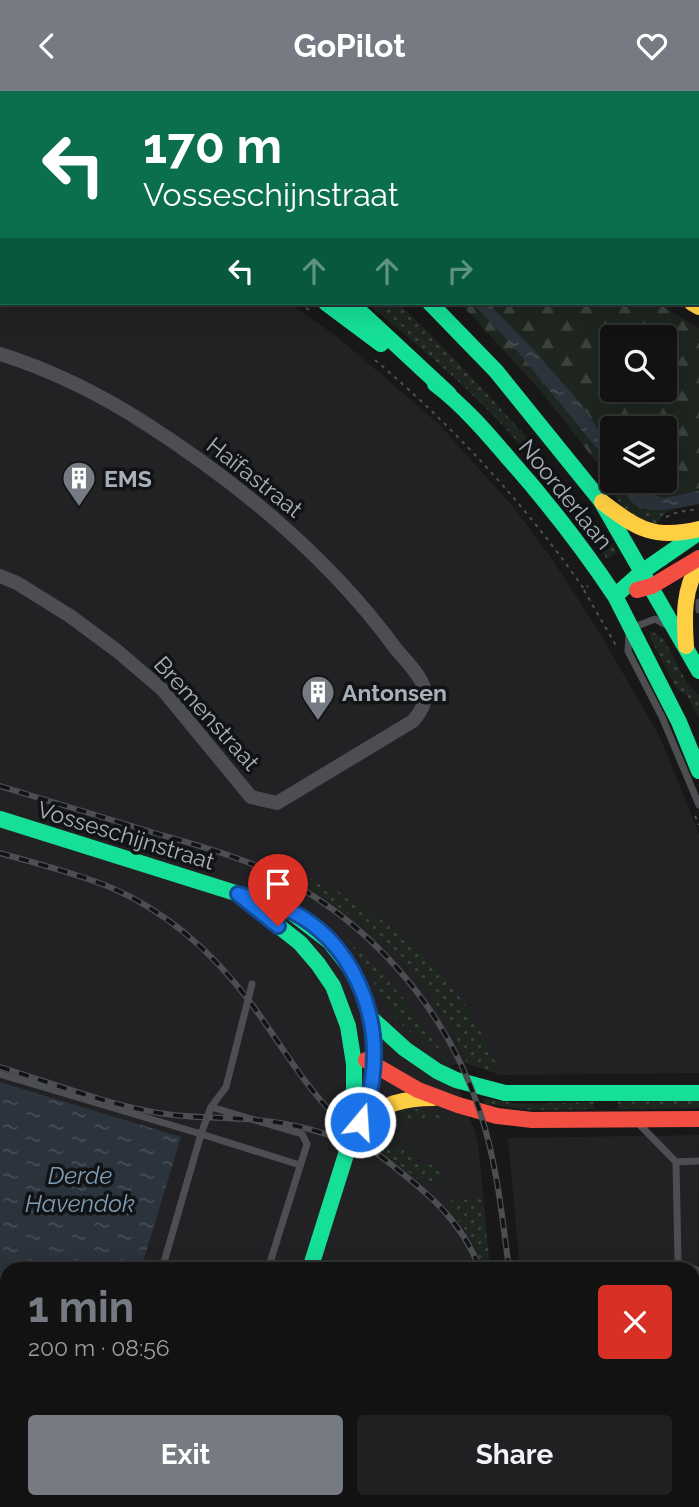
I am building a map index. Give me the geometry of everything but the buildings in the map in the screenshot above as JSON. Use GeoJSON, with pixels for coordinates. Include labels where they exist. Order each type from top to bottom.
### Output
{"type":"FeatureCollection","features":[{"type":"Feature","properties":{"kind":"main road","name":"Noorderlaan"},"geometry":{"type":"LineString","coordinates":[[329,305],[449,394],[541,494],[615,596],[679,722],[699,771]]}},
{"type":"Feature","properties":{"kind":"main road"},"geometry":{"type":"LineString","coordinates":[[353,305],[449,394]]}},
{"type":"Feature","properties":{"kind":"main road","name":"Noorderlaan"},"geometry":{"type":"LineString","coordinates":[[432,305],[496,371],[601,501],[699,671]]}},
{"type":"Feature","properties":{"kind":"main road"},"geometry":{"type":"LineString","coordinates":[[601,501],[649,533],[674,535],[699,530]]}},
{"type":"Feature","properties":{"kind":"main road"},"geometry":{"type":"LineString","coordinates":[[615,596],[643,571],[699,530]]}},
{"type":"Feature","properties":{"kind":"main road"},"geometry":{"type":"LineString","coordinates":[[615,596],[652,586],[699,558]]}},
{"type":"Feature","properties":{"kind":"main road"},"geometry":{"type":"LineString","coordinates":[[686,646],[684,600],[686,588],[699,564]]}},
{"type":"Feature","properties":{"kind":"main road","name":"Vosseschijnstraat"},"geometry":{"type":"LineString","coordinates":[[0,819],[287,909],[327,937],[347,963],[358,982],[372,1019],[372,1085],[312,1262]]}},
{"type":"Feature","properties":{"kind":"main road","name":"Vosseschijnstraat"},"geometry":{"type":"LineString","coordinates":[[238,894],[300,943],[333,986],[348,1026],[355,1064],[357,1125]]}},
{"type":"Feature","properties":{"kind":"main road"},"geometry":{"type":"LineString","coordinates":[[372,1019],[405,1049],[437,1071],[456,1080],[514,1094],[699,1093]]}},
{"type":"Feature","properties":{"kind":"main road"},"geometry":{"type":"LineString","coordinates":[[348,1026],[356,1050],[372,1064],[393,1077],[480,1112],[517,1119],[699,1119]]}},
{"type":"Feature","properties":{"kind":"main road"},"geometry":{"type":"LineString","coordinates":[[354,1083],[363,1069],[385,1061],[405,1062],[437,1071]]}},
{"type":"Feature","properties":{"kind":"main road"},"geometry":{"type":"LineString","coordinates":[[357,1125],[370,1113],[393,1101],[414,1097],[445,1100]]}},
{"type":"Feature","properties":{"kind":"street","name":"Haïfastraat"},"geometry":{"type":"LineString","coordinates":[[0,354],[100,397],[147,425],[243,495],[293,536],[380,627],[424,687],[425,702],[413,721],[277,803]]}},
{"type":"Feature","properties":{"kind":"street","name":"Bremenstraat"},"geometry":{"type":"LineString","coordinates":[[0,576],[17,583],[70,616],[116,650],[163,690],[251,797],[277,803]]}},
{"type":"Feature","properties":{"kind":"street"},"geometry":{"type":"LineString","coordinates":[[606,1094],[608,1119]]}},
{"type":"Feature","properties":{"kind":"lane"},"geometry":{"type":"LineString","coordinates":[[699,602],[699,610]]}},
{"type":"Feature","properties":{"kind":"lane"},"geometry":{"type":"LineString","coordinates":[[686,646],[662,621],[655,619],[632,628],[628,651],[662,717],[699,805]]}},
{"type":"Feature","properties":{"kind":"lane"},"geometry":{"type":"LineString","coordinates":[[164,1262],[201,1134],[211,1107],[226,1087],[253,984]]}},
{"type":"Feature","properties":{"kind":"lane"},"geometry":{"type":"LineString","coordinates":[[0,1074],[300,1165]]}},
{"type":"Feature","properties":{"kind":"lane"},"geometry":{"type":"LineString","coordinates":[[445,1100],[456,1080]]}},
{"type":"Feature","properties":{"kind":"lane"},"geometry":{"type":"LineString","coordinates":[[211,1107],[302,1134],[307,1144],[270,1262]]}},
{"type":"Feature","properties":{"kind":"lane"},"geometry":{"type":"LineString","coordinates":[[634,1119],[676,1162],[678,1262]]}},
{"type":"Feature","properties":{"kind":"lane"},"geometry":{"type":"LineString","coordinates":[[676,1162],[699,1161]]}},
{"type":"Feature","properties":{"kind":"path"},"geometry":{"type":"LineString","coordinates":[[302,305],[312,312]]}},
{"type":"Feature","properties":{"kind":"path"},"geometry":{"type":"LineString","coordinates":[[366,353],[457,433],[545,535],[583,589],[603,576]]}},
{"type":"Feature","properties":{"kind":"shaded area"},"geometry":{"type":"Polygon","coordinates":[[[0,305],[291,305],[335,335],[440,425],[515,509],[552,559],[598,630],[661,739],[699,834],[699,1073],[501,1075],[462,1062],[451,1066],[478,1141],[489,1262],[143,1262],[180,1137],[0,1082],[0,305]]]}},
{"type":"Feature","properties":{"kind":"shaded area"},"geometry":{"type":"Polygon","coordinates":[[[699,1135],[698,1262],[519,1262],[508,1138],[699,1135]]]}},
{"type":"Feature","properties":{"kind":"green space"},"geometry":{"type":"Polygon","coordinates":[[[369,305],[401,305],[513,423],[567,486],[617,552],[607,559],[548,478],[509,432],[422,349],[369,305]]]}},
{"type":"Feature","properties":{"kind":"green space"},"geometry":{"type":"Polygon","coordinates":[[[462,305],[660,305],[699,328],[699,497],[671,504],[644,493],[677,493],[677,416],[600,416],[600,467],[540,390],[462,305]]]}},
{"type":"Feature","properties":{"kind":"green space"},"geometry":{"type":"Polygon","coordinates":[[[612,493],[626,493],[632,503],[647,510],[677,509],[665,513],[656,525],[628,513],[612,493]]]}},
{"type":"Feature","properties":{"kind":"green space"},"geometry":{"type":"Polygon","coordinates":[[[650,632],[664,639],[687,683],[699,695],[699,718],[686,695],[677,689],[650,638],[650,632]]]}},
{"type":"Feature","properties":{"kind":"green space"},"geometry":{"type":"Polygon","coordinates":[[[261,860],[331,888],[369,911],[408,942],[442,976],[470,1012],[501,1075],[467,1063],[431,995],[384,942],[326,899],[261,860]]]}},
{"type":"Feature","properties":{"kind":"green space"},"geometry":{"type":"Polygon","coordinates":[[[342,934],[401,996],[451,1067],[436,1050],[407,1030],[390,1011],[358,954],[342,934]]]}},
{"type":"Feature","properties":{"kind":"green space"},"geometry":{"type":"Polygon","coordinates":[[[483,1098],[520,1104],[594,1102],[594,1109],[532,1110],[484,1104],[483,1098]]]}},
{"type":"Feature","properties":{"kind":"green space"},"geometry":{"type":"Polygon","coordinates":[[[699,1101],[699,1108],[618,1109],[618,1102],[699,1101]]]}},
{"type":"Feature","properties":{"kind":"green space"},"geometry":{"type":"Polygon","coordinates":[[[420,1109],[440,1115],[437,1128],[434,1119],[390,1119],[390,1128],[379,1128],[379,1137],[370,1138],[378,1124],[390,1115],[404,1110],[420,1109]]]}},
{"type":"Feature","properties":{"kind":"green space"},"geometry":{"type":"Polygon","coordinates":[[[389,1140],[390,1147],[414,1147],[414,1164],[442,1165],[442,1182],[423,1183],[368,1142],[389,1140]]]}},
{"type":"Feature","properties":{"kind":"green space"},"geometry":{"type":"Polygon","coordinates":[[[483,1199],[489,1262],[481,1262],[470,1236],[443,1201],[483,1199]]]}},
{"type":"Feature","properties":{"kind":"water"},"geometry":{"type":"Polygon","coordinates":[[[474,305],[490,305],[580,403],[600,432],[600,452],[514,347],[474,305]]]}},
{"type":"Feature","properties":{"kind":"water"},"geometry":{"type":"Polygon","coordinates":[[[699,491],[699,504],[665,510],[640,508],[626,493],[651,493],[664,498],[699,491]]]}},
{"type":"Feature","properties":{"kind":"water","name":"Derde Havendok"},"geometry":{"type":"Polygon","coordinates":[[[0,1082],[181,1137],[143,1262],[0,1262],[0,1082]]]}},
{"type":"Feature","properties":{"kind":"railway"},"geometry":{"type":"LineString","coordinates":[[0,786],[211,850],[264,869],[336,912],[368,938],[423,1000],[465,1073],[491,1151],[508,1262]]}},
{"type":"Feature","properties":{"kind":"railway"},"geometry":{"type":"LineString","coordinates":[[0,853],[112,888],[152,909],[188,936],[236,984],[302,1077],[339,1120],[437,1203],[468,1244],[477,1262]]}},
{"type":"Feature","properties":{"kind":"railway"},"geometry":{"type":"LineString","coordinates":[[0,1067],[139,1109],[180,1116],[259,1120],[290,1125],[319,1132],[362,1148]]}},
{"type":"Feature","properties":{"kind":"traffic: fast"},"geometry":{"type":"LineString","coordinates":[[329,305],[381,344]]}},
{"type":"Feature","properties":{"kind":"traffic: fast"},"geometry":{"type":"LineString","coordinates":[[353,305],[449,394]]}},
{"type":"Feature","properties":{"kind":"traffic: fast"},"geometry":{"type":"LineString","coordinates":[[432,305],[496,371],[601,501]]}},
{"type":"Feature","properties":{"kind":"traffic: fast"},"geometry":{"type":"LineString","coordinates":[[435,384],[484,430],[551,509],[603,578],[615,596],[679,722],[699,771]]}},
{"type":"Feature","properties":{"kind":"traffic: fast"},"geometry":{"type":"LineString","coordinates":[[601,501],[699,671]]}},
{"type":"Feature","properties":{"kind":"traffic: fast"},"geometry":{"type":"LineString","coordinates":[[615,596],[643,571],[698,533]]}},
{"type":"Feature","properties":{"kind":"traffic: fast"},"geometry":{"type":"LineString","coordinates":[[0,819],[287,909],[330,942],[351,969]]}},
{"type":"Feature","properties":{"kind":"traffic: fast"},"geometry":{"type":"LineString","coordinates":[[247,901],[300,943],[318,964],[333,986],[348,1026],[354,1064],[354,1129],[312,1262]]}},
{"type":"Feature","properties":{"kind":"traffic: fast"},"geometry":{"type":"LineString","coordinates":[[372,1019],[405,1049],[437,1071],[456,1080],[505,1093],[699,1093]]}},
{"type":"Feature","properties":{"kind":"traffic: slow"},"geometry":{"type":"LineString","coordinates":[[696,305],[699,307]]}},
{"type":"Feature","properties":{"kind":"traffic: slow"},"geometry":{"type":"LineString","coordinates":[[602,502],[647,530],[670,533],[699,529]]}},
{"type":"Feature","properties":{"kind":"traffic: slow"},"geometry":{"type":"LineString","coordinates":[[686,646],[687,593],[699,564]]}},
{"type":"Feature","properties":{"kind":"traffic: slow"},"geometry":{"type":"LineString","coordinates":[[360,1122],[394,1103],[433,1098]]}},
{"type":"Feature","properties":{"kind":"traffic: jam"},"geometry":{"type":"LineString","coordinates":[[637,590],[652,586],[699,558]]}},
{"type":"Feature","properties":{"kind":"traffic: jam"},"geometry":{"type":"LineString","coordinates":[[351,969],[367,1006],[374,1049],[370,1091],[364,1111],[354,1129]]}},
{"type":"Feature","properties":{"kind":"traffic: jam"},"geometry":{"type":"LineString","coordinates":[[366,1060],[418,1090],[497,1116],[532,1120],[699,1119]]}},
{"type":"Feature","properties":{"kind":"place","name":"EMS"},"geometry":{"type":"Point","coordinates":[79,508]}},
{"type":"Feature","properties":{"kind":"place","name":"Antonsen"},"geometry":{"type":"Point","coordinates":[318,722]}},
{"type":"Feature","properties":{"kind":"route"},"geometry":{"type":"LineString","coordinates":[[278,926],[238,894],[287,909],[307,921],[327,937],[347,963],[364,993],[372,1019],[373,1073],[372,1085],[360,1122]]}}]}
